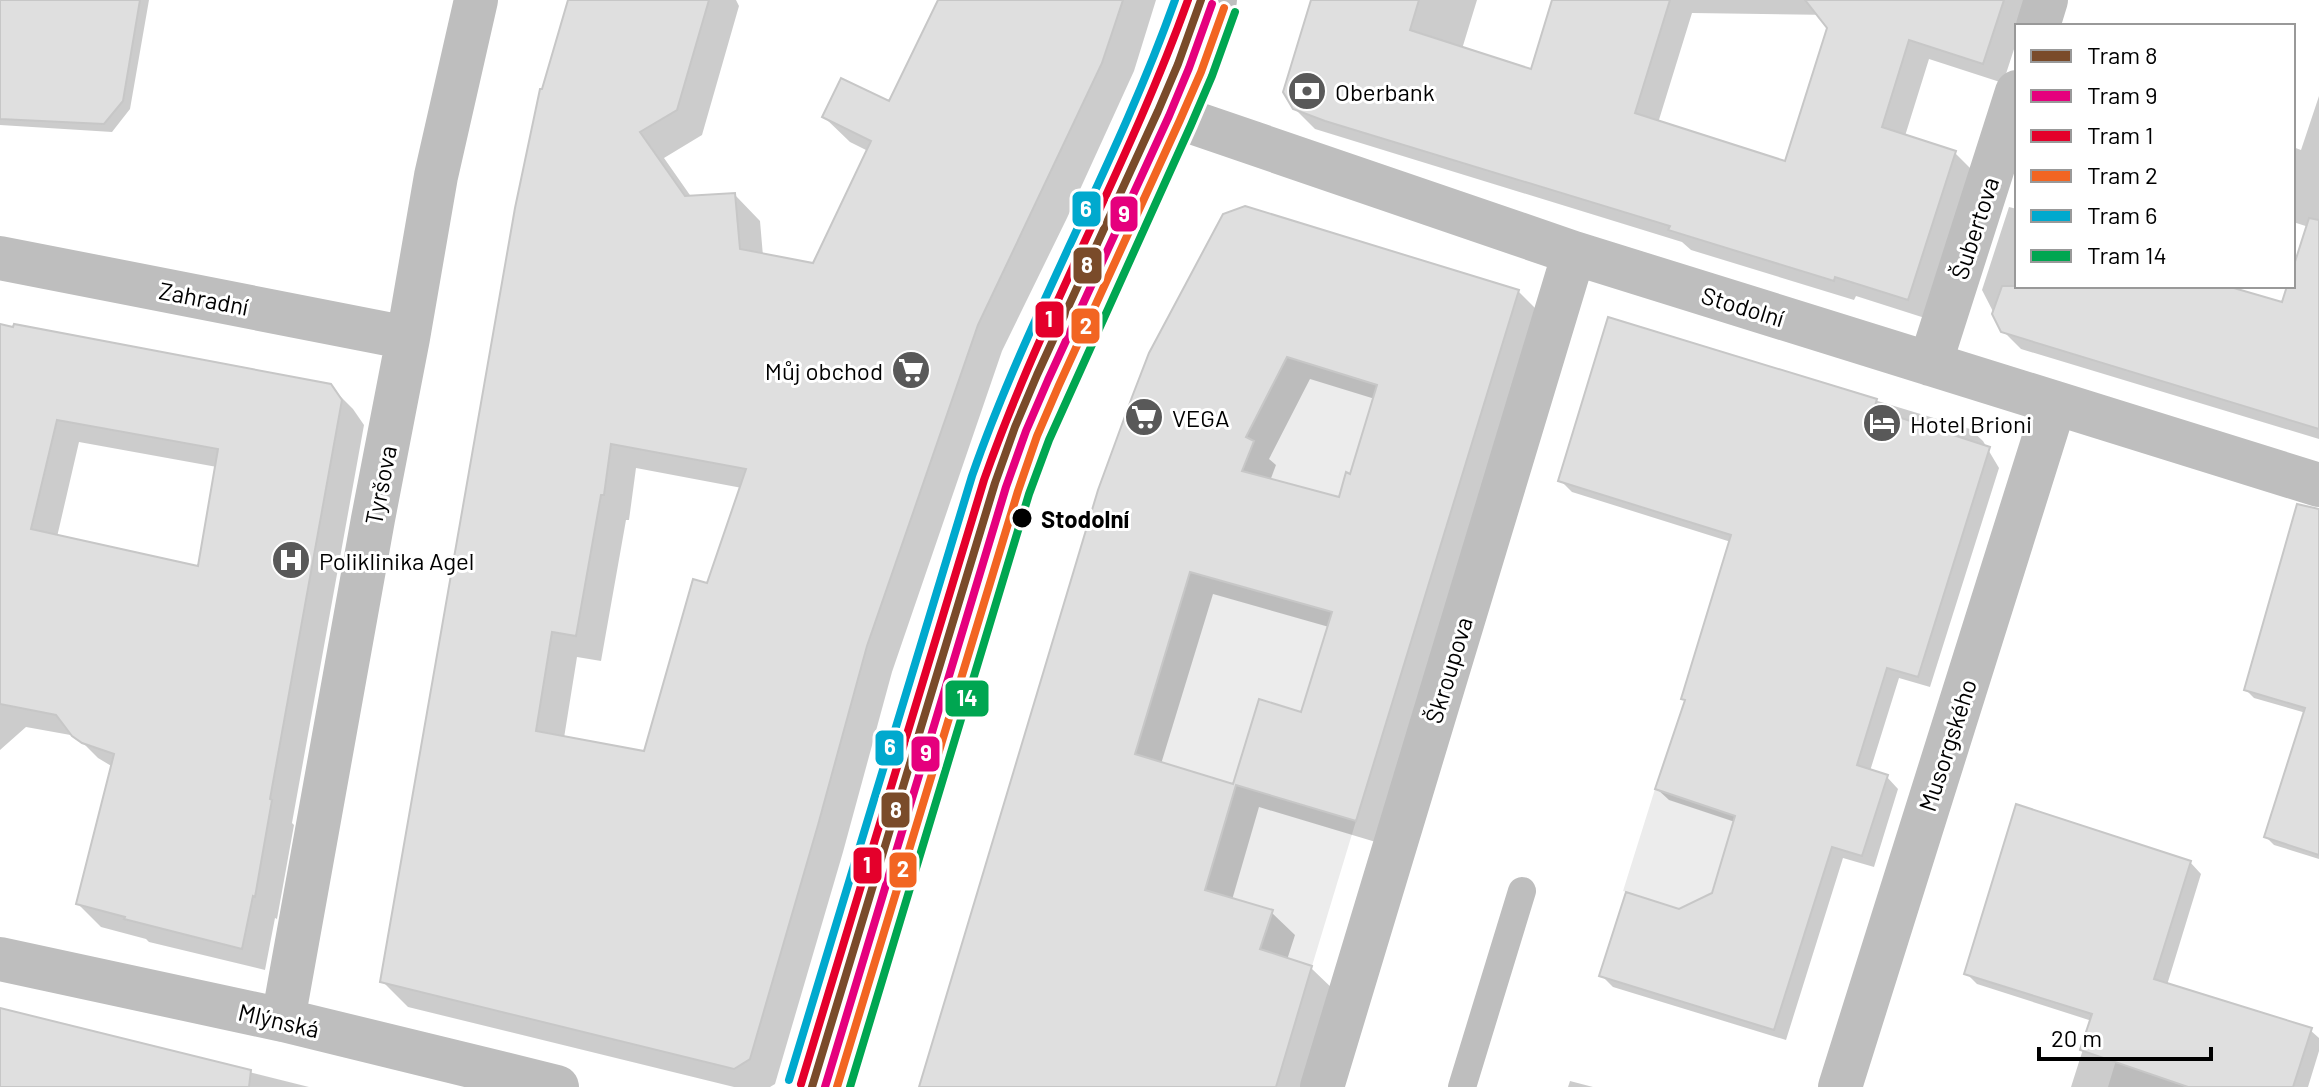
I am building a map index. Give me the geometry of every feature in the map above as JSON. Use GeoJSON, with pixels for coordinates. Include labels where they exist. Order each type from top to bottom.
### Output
{"type":"FeatureCollection","features":[{"type":"Feature","properties":{"kind":"street","name":"Tyršova"},"geometry":{"type":"LineString","coordinates":[[283,1020],[436,176],[476,0]]}},
{"type":"Feature","properties":{"kind":"street"},"geometry":{"type":"LineString","coordinates":[[829,1087],[1013,487],[1074,328],[1171,115],[1215,0]]}},
{"type":"Feature","properties":{"kind":"street"},"geometry":{"type":"LineString","coordinates":[[2039,24],[2046,0]]}},
{"type":"Feature","properties":{"kind":"street","name":"Šubertova"},"geometry":{"type":"LineString","coordinates":[[1930,364],[2015,98]]}},
{"type":"Feature","properties":{"kind":"street","name":"Stodolní"},"geometry":{"type":"LineString","coordinates":[[1171,115],[1574,253],[2319,485]]}},
{"type":"Feature","properties":{"kind":"street","name":"Škroupova"},"geometry":{"type":"LineString","coordinates":[[1322,1087],[1574,253]]}},
{"type":"Feature","properties":{"kind":"street","name":"Zahradní"},"geometry":{"type":"LineString","coordinates":[[0,258],[408,338]]}},
{"type":"Feature","properties":{"kind":"street","name":"Musorgského"},"geometry":{"type":"LineString","coordinates":[[1840,1087],[2055,403]]}},
{"type":"Feature","properties":{"kind":"street","name":"Mlýnská"},"geometry":{"type":"LineString","coordinates":[[0,959],[283,1020],[557,1087]]}},
{"type":"Feature","properties":{"kind":"lane"},"geometry":{"type":"LineString","coordinates":[[1462,1087],[1522,891]]}},
{"type":"Feature","properties":{"kind":"shaded area"},"geometry":{"type":"Polygon","coordinates":[[[1281,338],[1409,394],[1350,474],[1346,473],[1339,497],[1274,480],[1245,587],[1349,617],[1328,624],[1314,668],[1318,718],[1234,784],[1356,821],[1312,966],[1260,949],[1272,910],[1219,894],[1207,932],[1128,772],[1207,516],[1254,441],[1240,435],[1281,338]]]}},
{"type":"Feature","properties":{"kind":"shaded area"},"geometry":{"type":"Polygon","coordinates":[[[1655,789],[1735,816],[1704,917],[1623,891],[1655,789]]]}},
{"type":"Feature","properties":{"kind":"shaded area"},"geometry":{"type":"Polygon","coordinates":[[[2091,1013],[2139,1028],[2128,1066],[2166,1079],[2205,1087],[2108,1087],[2120,1047],[2085,1036],[2091,1013]]]}},
{"type":"Feature","properties":{"kind":"building"},"geometry":{"type":"Polygon","coordinates":[[[0,0],[140,0],[123,101],[104,124],[0,119],[0,0]]]}},
{"type":"Feature","properties":{"kind":"building"},"geometry":{"type":"Polygon","coordinates":[[[568,0],[709,0],[677,110],[640,132],[685,196],[735,193],[740,249],[813,263],[871,141],[822,117],[841,78],[889,101],[938,0],[1123,0],[1102,63],[978,325],[867,646],[750,1059],[734,1069],[380,982],[515,208],[542,89],[568,0]],[[611,444],[576,636],[552,632],[536,731],[644,751],[693,579],[707,583],[746,469],[611,444]]]}},
{"type":"Feature","properties":{"kind":"building"},"geometry":{"type":"Polygon","coordinates":[[[1311,0],[1419,0],[1410,30],[1531,69],[1552,0],[1670,0],[1635,113],[1785,161],[1827,28],[1805,0],[2004,0],[1983,64],[1909,40],[1882,127],[1956,151],[1908,300],[1835,277],[1834,281],[1668,230],[1670,226],[1293,109],[1283,92],[1311,0]]]}},
{"type":"Feature","properties":{"kind":"building"},"geometry":{"type":"Polygon","coordinates":[[[1245,206],[1519,290],[1356,821],[1236,785],[1205,890],[1273,910],[1260,949],[1312,966],[1276,1087],[919,1087],[1098,490],[1149,353],[1223,214],[1245,206]],[[1287,357],[1246,437],[1254,441],[1242,471],[1339,497],[1346,472],[1350,474],[1377,385],[1287,357]],[[1190,572],[1135,754],[1233,784],[1259,699],[1301,712],[1332,612],[1190,572]]]}},
{"type":"Feature","properties":{"kind":"building"},"geometry":{"type":"Polygon","coordinates":[[[2309,218],[2319,220],[2319,429],[2001,332],[1992,314],[2002,286],[2234,288],[2282,302],[2286,288],[2295,288],[2295,262],[2309,218]]]}},
{"type":"Feature","properties":{"kind":"building"},"geometry":{"type":"Polygon","coordinates":[[[1608,317],[1877,399],[1874,409],[1990,447],[1918,677],[1887,668],[1857,765],[1888,775],[1862,856],[1832,847],[1774,1030],[1599,976],[1626,892],[1679,909],[1712,893],[1735,816],[1655,789],[1685,700],[1681,699],[1731,535],[1558,481],[1608,317]]]}},
{"type":"Feature","properties":{"kind":"building"},"geometry":{"type":"Polygon","coordinates":[[[0,324],[13,327],[14,324],[331,384],[342,400],[255,897],[242,949],[76,904],[114,754],[82,743],[72,736],[56,715],[0,704],[0,324]],[[57,420],[31,529],[198,566],[218,449],[57,420]]]}},
{"type":"Feature","properties":{"kind":"building"},"geometry":{"type":"Polygon","coordinates":[[[2297,504],[2319,509],[2319,855],[2264,837],[2305,708],[2244,690],[2297,504]]]}},
{"type":"Feature","properties":{"kind":"building"},"geometry":{"type":"Polygon","coordinates":[[[2016,804],[2191,861],[2154,979],[2312,1028],[2293,1087],[2188,1087],[2080,1050],[2092,1014],[1964,974],[2016,804]]]}},
{"type":"Feature","properties":{"kind":"building"},"geometry":{"type":"Polygon","coordinates":[[[0,1008],[251,1070],[249,1087],[0,1087],[0,1008]]]}},
{"type":"Feature","properties":{"kind":"tram line","name":"6"},"geometry":{"type":"LineString","coordinates":[[789,1080],[972,476],[1020,356],[1127,120],[1175,0]]}},
{"type":"Feature","properties":{"kind":"tram line","name":"1"},"geometry":{"type":"LineString","coordinates":[[801,1084],[984,480],[1032,358],[1139,121],[1188,0]]}},
{"type":"Feature","properties":{"kind":"tram line","name":"8"},"geometry":{"type":"LineString","coordinates":[[812,1087],[995,483],[1015,427],[1158,111],[1201,0]]}},
{"type":"Feature","properties":{"kind":"tram line","name":"9"},"geometry":{"type":"LineString","coordinates":[[825,1087],[1006,487],[1026,431],[1169,116],[1212,4]]}},
{"type":"Feature","properties":{"kind":"tram line","name":"2"},"geometry":{"type":"LineString","coordinates":[[837,1087],[1037,436],[1201,72],[1224,8]]}},
{"type":"Feature","properties":{"kind":"tram line","name":"14"},"geometry":{"type":"LineString","coordinates":[[850,1087],[1029,494],[1049,440],[1212,76],[1235,12]]}},
{"type":"Feature","properties":{"kind":"place","name":"Oberbank"},"geometry":{"type":"Point","coordinates":[1307,91]}},
{"type":"Feature","properties":{"kind":"place","name":"Můj obchod"},"geometry":{"type":"Point","coordinates":[911,370]}},
{"type":"Feature","properties":{"kind":"place","name":"VEGA"},"geometry":{"type":"Point","coordinates":[1144,417]}},
{"type":"Feature","properties":{"kind":"place","name":"Hotel Brioni"},"geometry":{"type":"Point","coordinates":[1882,423]}},
{"type":"Feature","properties":{"kind":"place","name":"Stodolní"},"geometry":{"type":"Point","coordinates":[1022,518]}},
{"type":"Feature","properties":{"kind":"place","name":"Poliklinika Agel"},"geometry":{"type":"Point","coordinates":[291,560]}}]}
